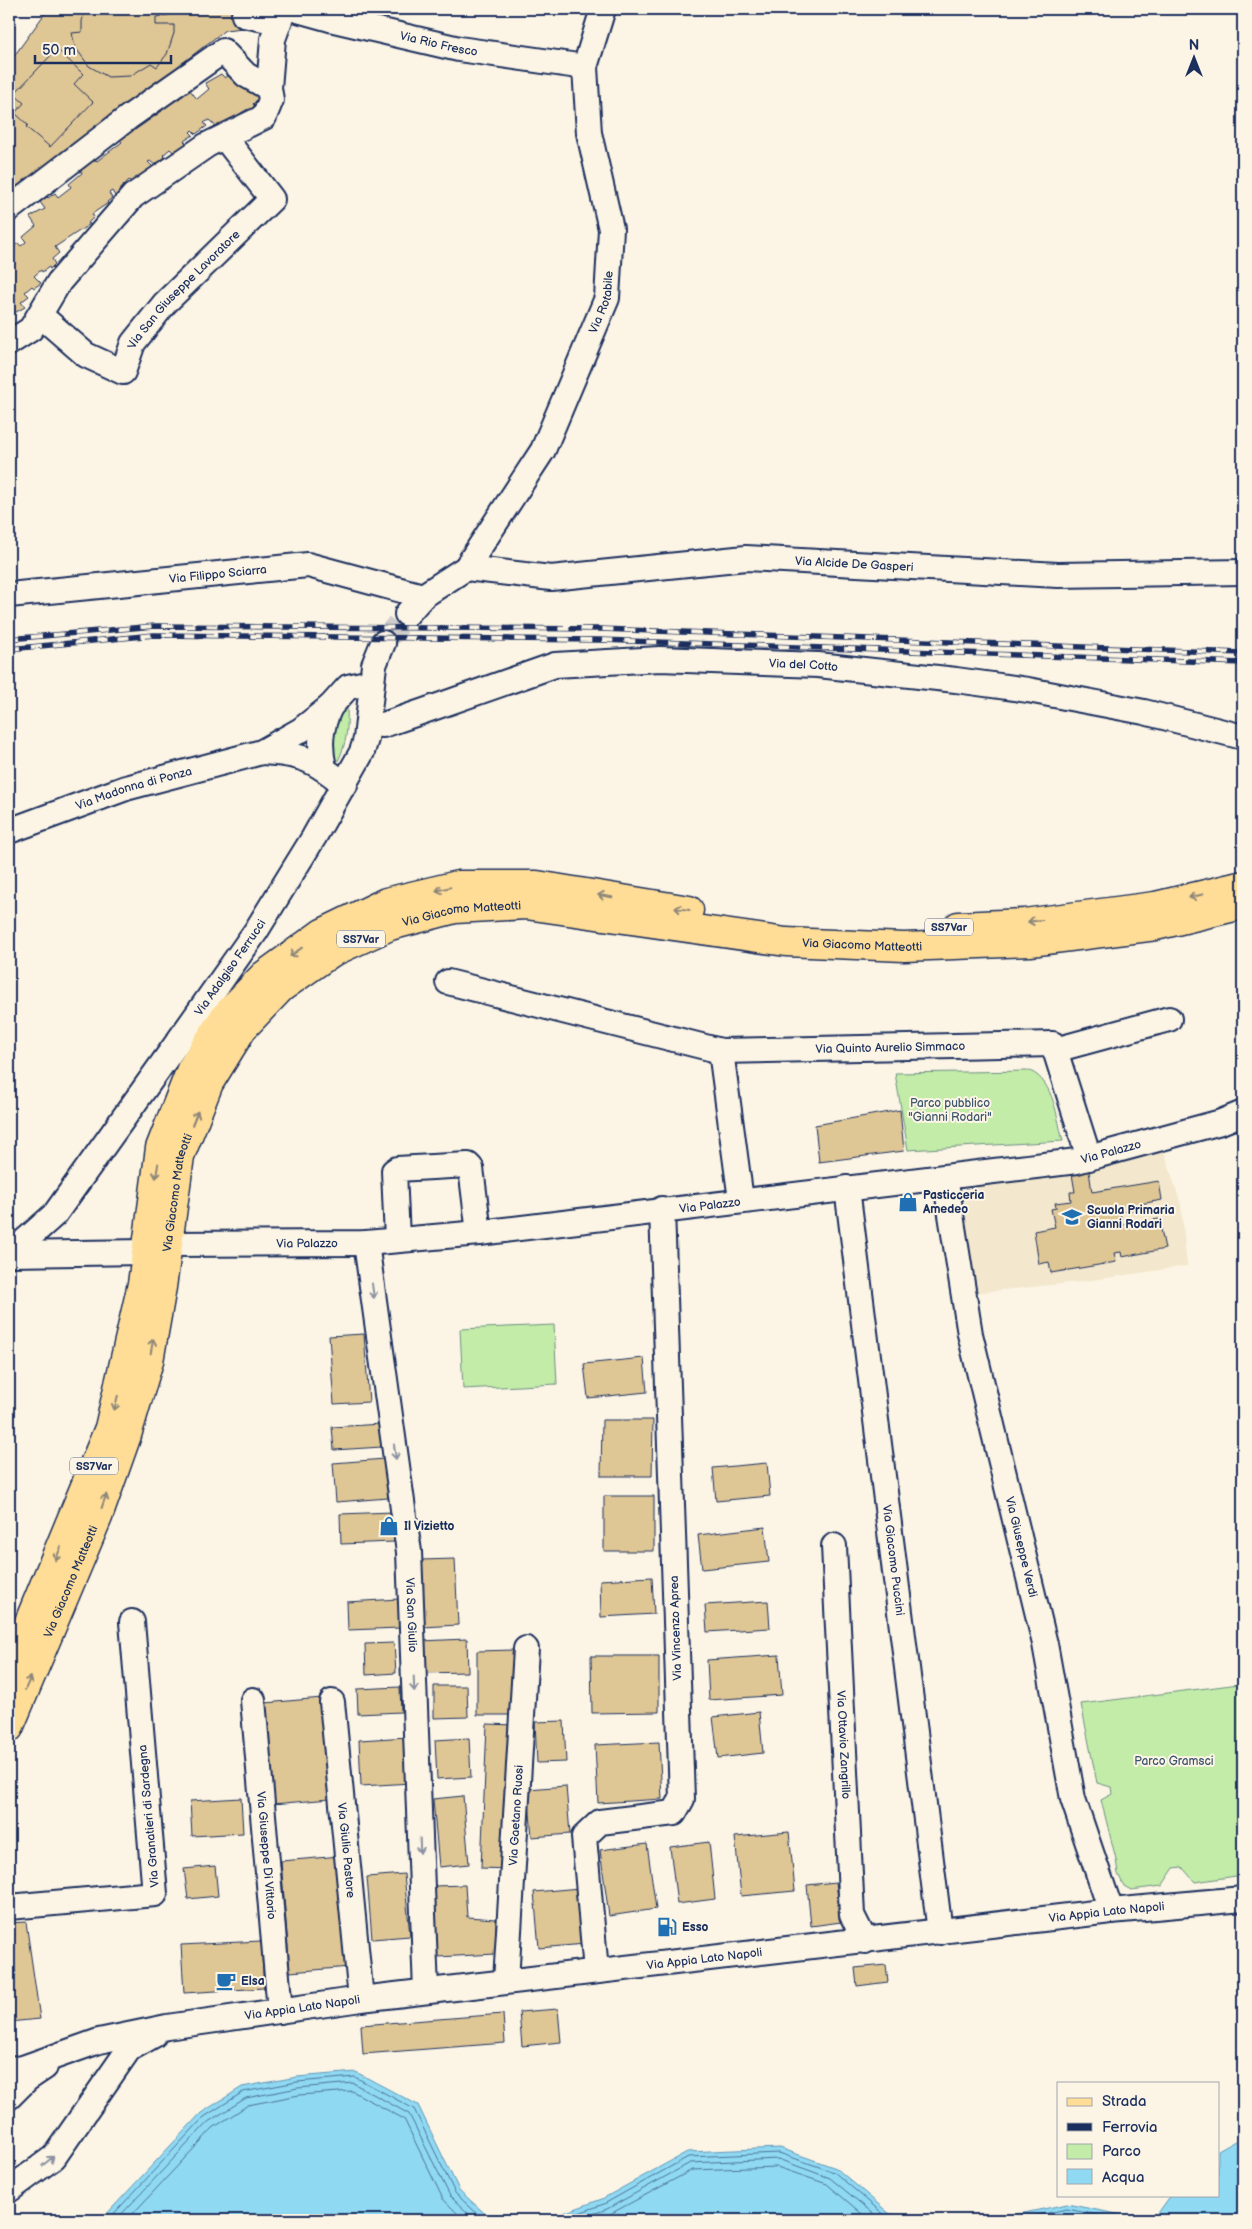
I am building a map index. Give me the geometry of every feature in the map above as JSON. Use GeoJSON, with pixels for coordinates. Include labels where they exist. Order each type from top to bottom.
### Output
{"type":"FeatureCollection","features":[{"type":"Feature","properties":{"kind":"main road","name":"Via Giacomo Matteotti"},"geometry":{"type":"LineString","coordinates":[[9,1728],[98,1517],[127,1435],[149,1361],[162,1287],[156,1248],[160,1148],[190,1069],[224,1017],[264,975],[322,932],[386,902],[458,886],[537,885],[653,905],[786,924],[904,929],[1024,923],[1155,906],[1243,885]]}},
{"type":"Feature","properties":{"kind":"main road","name":"Via Giacomo Matteotti"},"geometry":{"type":"LineString","coordinates":[[9,1670],[109,1428],[128,1353],[142,1284],[156,1248],[180,1156],[209,1082],[243,1028],[281,988],[331,954],[390,926],[455,908],[526,905],[786,942],[904,947],[1030,942],[1156,926],[1243,905]]}},
{"type":"Feature","properties":{"kind":"street","name":"Via Rotabile"},"geometry":{"type":"LineString","coordinates":[[466,568],[543,450],[607,298],[611,229],[589,133],[585,67],[603,9]]}},
{"type":"Feature","properties":{"kind":"street","name":"Via Rio Fresco"},"geometry":{"type":"LineString","coordinates":[[244,15],[285,13],[330,19],[459,49],[585,67]]}},
{"type":"Feature","properties":{"kind":"street"},"geometry":{"type":"LineString","coordinates":[[9,343],[31,329],[60,282],[133,196],[207,145],[264,117],[271,100],[269,88],[273,39],[285,13]]}},
{"type":"Feature","properties":{"kind":"street"},"geometry":{"type":"LineString","coordinates":[[9,209],[129,117],[223,51],[246,75],[269,88]]}},
{"type":"Feature","properties":{"kind":"street","name":"Via San Giuseppe Lavoratore"},"geometry":{"type":"LineString","coordinates":[[40,315],[86,355],[123,372],[132,342],[165,303],[272,199],[224,137]]}},
{"type":"Feature","properties":{"kind":"street","name":"Via Alcide De Gasperi"},"geometry":{"type":"LineString","coordinates":[[466,568],[551,578],[746,558],[1058,574],[1243,572]]}},
{"type":"Feature","properties":{"kind":"street","name":"Via Filippo Sciarra"},"geometry":{"type":"LineString","coordinates":[[9,595],[308,565],[423,596]]}},
{"type":"Feature","properties":{"kind":"street"},"geometry":{"type":"LineString","coordinates":[[407,614],[423,596],[466,568]]}},
{"type":"Feature","properties":{"kind":"street","name":"Via Adalgiso Ferrucci"},"geometry":{"type":"LineString","coordinates":[[9,1255],[55,1214],[256,931],[345,785],[362,752],[368,724],[374,665],[383,643]]}},
{"type":"Feature","properties":{"kind":"street","name":"Via del Cotto"},"geometry":{"type":"LineString","coordinates":[[368,724],[382,724],[407,717],[555,665],[660,659],[818,665],[956,680],[1028,690],[1144,712],[1243,737]]}},
{"type":"Feature","properties":{"kind":"street","name":"Via Madonna di Ponza"},"geometry":{"type":"LineString","coordinates":[[9,831],[126,788],[262,752],[300,730],[330,707],[348,687],[371,682]]}},
{"type":"Feature","properties":{"kind":"street"},"geometry":{"type":"LineString","coordinates":[[324,768],[320,737],[324,718],[330,707]]}},
{"type":"Feature","properties":{"kind":"street","name":"Via Madonna di Ponza"},"geometry":{"type":"LineString","coordinates":[[262,752],[290,754],[310,760],[324,768],[345,785]]}},
{"type":"Feature","properties":{"kind":"street","name":"Via Quinto Aurelio Simmaco"},"geometry":{"type":"LineString","coordinates":[[448,982],[721,1051],[1053,1044],[1056,1050]]}},
{"type":"Feature","properties":{"kind":"street"},"geometry":{"type":"LineString","coordinates":[[1089,1158],[1056,1050],[1169,1019]]}},
{"type":"Feature","properties":{"kind":"street"},"geometry":{"type":"LineString","coordinates":[[721,1051],[741,1200]]}},
{"type":"Feature","properties":{"kind":"street","name":"Via Palazzo"},"geometry":{"type":"LineString","coordinates":[[9,1255],[156,1248],[366,1243],[480,1232],[1076,1161],[1221,1122],[1243,1113]]}},
{"type":"Feature","properties":{"kind":"street"},"geometry":{"type":"LineString","coordinates":[[397,1239],[394,1171],[396,1169],[468,1165],[471,1168],[480,1232]]}},
{"type":"Feature","properties":{"kind":"street","name":"Via Giuseppe Verdi"},"geometry":{"type":"LineString","coordinates":[[945,1177],[970,1334],[1045,1644],[1073,1799],[1111,1911]]}},
{"type":"Feature","properties":{"kind":"street","name":"Via Giacomo Puccini"},"geometry":{"type":"LineString","coordinates":[[847,1188],[940,1932]]}},
{"type":"Feature","properties":{"kind":"street","name":"Via Vincenzo Aprea"},"geometry":{"type":"LineString","coordinates":[[596,1971],[584,1836],[600,1822],[674,1813],[682,1799],[662,1209]]}},
{"type":"Feature","properties":{"kind":"street","name":"Via San Giulio"},"geometry":{"type":"LineString","coordinates":[[366,1243],[409,1552],[426,1991]]}},
{"type":"Feature","properties":{"kind":"street","name":"Via Ottavio Zangrillo"},"geometry":{"type":"LineString","coordinates":[[834,1546],[852,1915],[865,1941]]}},
{"type":"Feature","properties":{"kind":"street","name":"Via Granatieri di Sardegna"},"geometry":{"type":"LineString","coordinates":[[9,1906],[156,1894],[132,1622]]}},
{"type":"Feature","properties":{"kind":"street","name":"Via Gaetano Ruosi"},"geometry":{"type":"LineString","coordinates":[[506,1981],[526,1649]]}},
{"type":"Feature","properties":{"kind":"street","name":"Via Giuseppe Di Vittorio"},"geometry":{"type":"LineString","coordinates":[[253,1700],[280,2011]]}},
{"type":"Feature","properties":{"kind":"street","name":"Via Giulio Pastore"},"geometry":{"type":"LineString","coordinates":[[332,1702],[360,1999]]}},
{"type":"Feature","properties":{"kind":"street","name":"Via Appia Lato Napoli"},"geometry":{"type":"LineString","coordinates":[[9,2068],[20,2070],[99,2041],[167,2027],[360,1999],[1111,1911],[1243,1899]]}},
{"type":"Feature","properties":{"kind":"street","name":"Via Appia Lato Napoli"},"geometry":{"type":"LineString","coordinates":[[9,2190],[54,2157],[129,2049],[167,2027]]}},
{"type":"Feature","properties":{"kind":"street","name":"Via Appia Lato Napoli"},"geometry":{"type":"LineString","coordinates":[[9,2097],[27,2079],[61,2056]]}},
{"type":"Feature","properties":{"kind":"shaded area","name":"Scuola Primaria Gianni Rodari"},"geometry":{"type":"Polygon","coordinates":[[[1164,1151],[1181,1205],[1187,1266],[1079,1282],[973,1293],[962,1225],[962,1209],[966,1197],[976,1185],[1089,1171],[1164,1151]]]}},
{"type":"Feature","properties":{"kind":"green space"},"geometry":{"type":"Polygon","coordinates":[[[347,707],[345,741],[338,761],[335,761],[329,747],[330,732],[337,717],[347,707]]]}},
{"type":"Feature","properties":{"kind":"green space","name":"Parco pubblico \"Gianni Rodari\""},"geometry":{"type":"Polygon","coordinates":[[[1030,1071],[1038,1076],[1049,1092],[1063,1141],[908,1150],[895,1073],[1030,1071]]]}},
{"type":"Feature","properties":{"kind":"green space"},"geometry":{"type":"Polygon","coordinates":[[[554,1325],[557,1384],[463,1389],[460,1329],[554,1325]]]}},
{"type":"Feature","properties":{"kind":"green space","name":"Parco Gramsci"},"geometry":{"type":"Polygon","coordinates":[[[1239,1684],[1243,1717],[1243,1875],[1195,1882],[1182,1867],[1174,1868],[1162,1886],[1131,1890],[1124,1886],[1118,1874],[1101,1800],[1112,1794],[1111,1787],[1097,1783],[1081,1704],[1239,1684]]]}},
{"type":"Feature","properties":{"kind":"water"},"geometry":{"type":"Polygon","coordinates":[[[356,2072],[418,2105],[459,2190],[492,2220],[101,2220],[201,2113],[242,2087],[297,2077],[356,2072]]]}},
{"type":"Feature","properties":{"kind":"water"},"geometry":{"type":"Polygon","coordinates":[[[1243,2137],[1243,2220],[1153,2220],[1170,2196],[1220,2196],[1220,2150],[1243,2137]]]}},
{"type":"Feature","properties":{"kind":"water"},"geometry":{"type":"Polygon","coordinates":[[[780,2148],[836,2168],[890,2214],[958,2220],[544,2220],[602,2199],[687,2152],[780,2148]]]}},
{"type":"Feature","properties":{"kind":"water"},"geometry":{"type":"Polygon","coordinates":[[[1067,2204],[1147,2220],[991,2220],[1067,2204]]]}},
{"type":"Feature","properties":{"kind":"building"},"geometry":{"type":"Polygon","coordinates":[[[48,9],[245,9],[243,28],[225,30],[9,198],[9,63],[48,9]]]}},
{"type":"Feature","properties":{"kind":"building"},"geometry":{"type":"Polygon","coordinates":[[[85,9],[172,9],[174,14],[156,17],[156,25],[174,25],[174,33],[167,54],[157,67],[151,63],[130,76],[108,77],[89,66],[75,47],[72,33],[82,32],[85,9]]]}},
{"type":"Feature","properties":{"kind":"building"},"geometry":{"type":"Polygon","coordinates":[[[57,49],[83,74],[74,84],[93,102],[50,147],[26,127],[28,125],[15,113],[24,103],[14,94],[57,49]]]}},
{"type":"Feature","properties":{"kind":"building"},"geometry":{"type":"Polygon","coordinates":[[[237,69],[260,97],[253,104],[255,106],[241,113],[220,130],[209,120],[204,123],[207,126],[196,134],[192,130],[190,132],[193,135],[184,141],[187,144],[173,152],[170,149],[163,155],[165,157],[155,165],[150,161],[148,162],[153,167],[131,183],[129,180],[123,186],[125,188],[115,196],[112,191],[109,193],[112,198],[92,214],[94,217],[88,223],[90,224],[55,247],[59,253],[52,259],[55,264],[50,269],[49,267],[42,272],[41,270],[34,276],[41,283],[34,288],[32,286],[25,292],[29,296],[21,302],[25,307],[9,316],[9,255],[13,251],[12,248],[18,243],[21,246],[26,242],[23,237],[36,226],[30,217],[45,209],[40,202],[55,193],[58,197],[71,187],[69,184],[82,173],[78,167],[92,157],[97,161],[122,142],[117,137],[134,127],[135,130],[162,111],[159,104],[174,95],[177,100],[190,90],[197,99],[209,89],[205,83],[221,74],[225,78],[237,69]]]}},
{"type":"Feature","properties":{"kind":"building"},"geometry":{"type":"Polygon","coordinates":[[[900,1110],[904,1151],[819,1162],[815,1125],[900,1110]]]}},
{"type":"Feature","properties":{"kind":"building"},"geometry":{"type":"Polygon","coordinates":[[[1089,1171],[1092,1192],[1159,1181],[1162,1200],[1135,1205],[1136,1209],[1120,1212],[1122,1225],[1159,1219],[1165,1249],[1122,1257],[1121,1252],[1114,1253],[1116,1262],[1051,1273],[1049,1262],[1039,1264],[1034,1231],[1055,1227],[1051,1209],[1056,1208],[1055,1203],[1071,1201],[1070,1192],[1075,1192],[1072,1174],[1089,1171]]]}},
{"type":"Feature","properties":{"kind":"building"},"geometry":{"type":"Polygon","coordinates":[[[364,1334],[369,1402],[334,1404],[329,1336],[364,1334]]]}},
{"type":"Feature","properties":{"kind":"building"},"geometry":{"type":"Polygon","coordinates":[[[644,1358],[647,1392],[588,1398],[584,1364],[644,1358]]]}},
{"type":"Feature","properties":{"kind":"building"},"geometry":{"type":"Polygon","coordinates":[[[602,1420],[653,1420],[652,1476],[601,1476],[602,1420]]]}},
{"type":"Feature","properties":{"kind":"building"},"geometry":{"type":"Polygon","coordinates":[[[381,1424],[382,1447],[334,1450],[332,1427],[381,1424]]]}},
{"type":"Feature","properties":{"kind":"building"},"geometry":{"type":"Polygon","coordinates":[[[385,1459],[388,1498],[336,1502],[333,1463],[385,1459]]]}},
{"type":"Feature","properties":{"kind":"building"},"geometry":{"type":"Polygon","coordinates":[[[767,1463],[770,1496],[716,1501],[713,1468],[767,1463]]]}},
{"type":"Feature","properties":{"kind":"building"},"geometry":{"type":"Polygon","coordinates":[[[604,1496],[654,1496],[654,1551],[604,1551],[604,1496]]]}},
{"type":"Feature","properties":{"kind":"building"},"geometry":{"type":"Polygon","coordinates":[[[393,1512],[394,1542],[341,1544],[340,1514],[393,1512]]]}},
{"type":"Feature","properties":{"kind":"building"},"geometry":{"type":"Polygon","coordinates":[[[765,1527],[769,1562],[702,1569],[698,1535],[765,1527]]]}},
{"type":"Feature","properties":{"kind":"building"},"geometry":{"type":"Polygon","coordinates":[[[455,1559],[458,1625],[424,1627],[421,1560],[455,1559]]]}},
{"type":"Feature","properties":{"kind":"building"},"geometry":{"type":"Polygon","coordinates":[[[652,1577],[654,1614],[601,1617],[600,1580],[652,1577]]]}},
{"type":"Feature","properties":{"kind":"building"},"geometry":{"type":"Polygon","coordinates":[[[399,1599],[400,1628],[348,1630],[347,1602],[399,1599]]]}},
{"type":"Feature","properties":{"kind":"building"},"geometry":{"type":"Polygon","coordinates":[[[768,1601],[770,1628],[707,1632],[705,1605],[768,1601]]]}},
{"type":"Feature","properties":{"kind":"building"},"geometry":{"type":"Polygon","coordinates":[[[467,1639],[468,1672],[422,1673],[421,1641],[467,1639]]]}},
{"type":"Feature","properties":{"kind":"building"},"geometry":{"type":"Polygon","coordinates":[[[394,1643],[396,1673],[366,1675],[365,1644],[394,1643]]]}},
{"type":"Feature","properties":{"kind":"building"},"geometry":{"type":"Polygon","coordinates":[[[514,1650],[514,1715],[477,1715],[477,1651],[514,1650]]]}},
{"type":"Feature","properties":{"kind":"building"},"geometry":{"type":"Polygon","coordinates":[[[779,1655],[782,1695],[709,1700],[707,1660],[779,1655]]]}},
{"type":"Feature","properties":{"kind":"building"},"geometry":{"type":"Polygon","coordinates":[[[591,1656],[659,1656],[659,1712],[592,1713],[591,1656]]]}},
{"type":"Feature","properties":{"kind":"building"},"geometry":{"type":"Polygon","coordinates":[[[434,1686],[467,1686],[468,1717],[434,1718],[434,1686]]]}},
{"type":"Feature","properties":{"kind":"building"},"geometry":{"type":"Polygon","coordinates":[[[400,1687],[401,1712],[358,1714],[357,1689],[400,1687]]]}},
{"type":"Feature","properties":{"kind":"building"},"geometry":{"type":"Polygon","coordinates":[[[322,1698],[330,1799],[273,1804],[265,1703],[322,1698]]]}},
{"type":"Feature","properties":{"kind":"building"},"geometry":{"type":"Polygon","coordinates":[[[759,1712],[763,1753],[718,1758],[713,1717],[759,1712]]]}},
{"type":"Feature","properties":{"kind":"building"},"geometry":{"type":"Polygon","coordinates":[[[564,1721],[566,1762],[537,1763],[535,1722],[564,1721]]]}},
{"type":"Feature","properties":{"kind":"building"},"geometry":{"type":"Polygon","coordinates":[[[487,1724],[515,1725],[509,1869],[481,1868],[487,1724]]]}},
{"type":"Feature","properties":{"kind":"building"},"geometry":{"type":"Polygon","coordinates":[[[408,1737],[411,1783],[361,1786],[359,1740],[408,1737]]]}},
{"type":"Feature","properties":{"kind":"building"},"geometry":{"type":"Polygon","coordinates":[[[469,1738],[471,1777],[437,1779],[435,1740],[469,1738]]]}},
{"type":"Feature","properties":{"kind":"building"},"geometry":{"type":"Polygon","coordinates":[[[659,1742],[662,1799],[598,1803],[595,1745],[659,1742]]]}},
{"type":"Feature","properties":{"kind":"building"},"geometry":{"type":"Polygon","coordinates":[[[566,1786],[570,1834],[532,1837],[528,1789],[566,1786]]]}},
{"type":"Feature","properties":{"kind":"building"},"geometry":{"type":"Polygon","coordinates":[[[463,1796],[469,1864],[439,1867],[433,1799],[463,1796]]]}},
{"type":"Feature","properties":{"kind":"building"},"geometry":{"type":"Polygon","coordinates":[[[241,1798],[243,1833],[192,1836],[190,1801],[241,1798]]]}},
{"type":"Feature","properties":{"kind":"building"},"geometry":{"type":"Polygon","coordinates":[[[789,1832],[795,1891],[741,1896],[735,1837],[789,1832]]]}},
{"type":"Feature","properties":{"kind":"building"},"geometry":{"type":"Polygon","coordinates":[[[709,1842],[715,1899],[677,1904],[670,1847],[709,1842]]]}},
{"type":"Feature","properties":{"kind":"building"},"geometry":{"type":"Polygon","coordinates":[[[647,1844],[656,1909],[609,1916],[600,1850],[647,1844]]]}},
{"type":"Feature","properties":{"kind":"building"},"geometry":{"type":"Polygon","coordinates":[[[341,1856],[350,1967],[290,1972],[281,1861],[341,1856]]]}},
{"type":"Feature","properties":{"kind":"building"},"geometry":{"type":"Polygon","coordinates":[[[215,1866],[218,1896],[188,1899],[184,1869],[215,1866]]]}},
{"type":"Feature","properties":{"kind":"building"},"geometry":{"type":"Polygon","coordinates":[[[404,1874],[410,1936],[372,1939],[367,1877],[404,1874]]]}},
{"type":"Feature","properties":{"kind":"building"},"geometry":{"type":"Polygon","coordinates":[[[836,1882],[841,1922],[811,1926],[807,1885],[836,1882]]]}},
{"type":"Feature","properties":{"kind":"building"},"geometry":{"type":"Polygon","coordinates":[[[465,1885],[467,1917],[496,1919],[496,1954],[437,1957],[433,1886],[465,1885]]]}},
{"type":"Feature","properties":{"kind":"building"},"geometry":{"type":"Polygon","coordinates":[[[580,1888],[585,1944],[539,1948],[534,1892],[580,1888]]]}},
{"type":"Feature","properties":{"kind":"building"},"geometry":{"type":"Polygon","coordinates":[[[26,1922],[40,2019],[9,2022],[9,1923],[26,1922]]]}},
{"type":"Feature","properties":{"kind":"building"},"geometry":{"type":"Polygon","coordinates":[[[261,1941],[264,1988],[184,1993],[181,1945],[261,1941]]]}},
{"type":"Feature","properties":{"kind":"building"},"geometry":{"type":"Polygon","coordinates":[[[886,1965],[888,1982],[857,1986],[855,1968],[886,1965]]]}},
{"type":"Feature","properties":{"kind":"building"},"geometry":{"type":"Polygon","coordinates":[[[558,2009],[561,2042],[522,2046],[519,2012],[558,2009]]]}},
{"type":"Feature","properties":{"kind":"building"},"geometry":{"type":"Polygon","coordinates":[[[503,2014],[505,2043],[363,2054],[361,2025],[503,2014]]]}},
{"type":"Feature","properties":{"kind":"tunnel"},"geometry":{"type":"LineString","coordinates":[[383,643],[407,614]]}},
{"type":"Feature","properties":{"kind":"railway"},"geometry":{"type":"LineString","coordinates":[[9,639],[155,626],[600,629],[1243,653]]}},
{"type":"Feature","properties":{"kind":"railway"},"geometry":{"type":"LineString","coordinates":[[9,649],[154,635],[600,640],[1243,663]]}},
{"type":"Feature","properties":{"kind":"place","name":"Pasticceria Amedeo"},"geometry":{"type":"Point","coordinates":[908,1202]}},
{"type":"Feature","properties":{"kind":"place","name":"Scuola Primaria Gianni Rodari"},"geometry":{"type":"Point","coordinates":[1072,1217]}},
{"type":"Feature","properties":{"kind":"place","name":"Il Vizietto"},"geometry":{"type":"Point","coordinates":[389,1526]}},
{"type":"Feature","properties":{"kind":"place","name":"Esso"},"geometry":{"type":"Point","coordinates":[667,1927]}},
{"type":"Feature","properties":{"kind":"place","name":"Elsa"},"geometry":{"type":"Point","coordinates":[226,1981]}}]}
